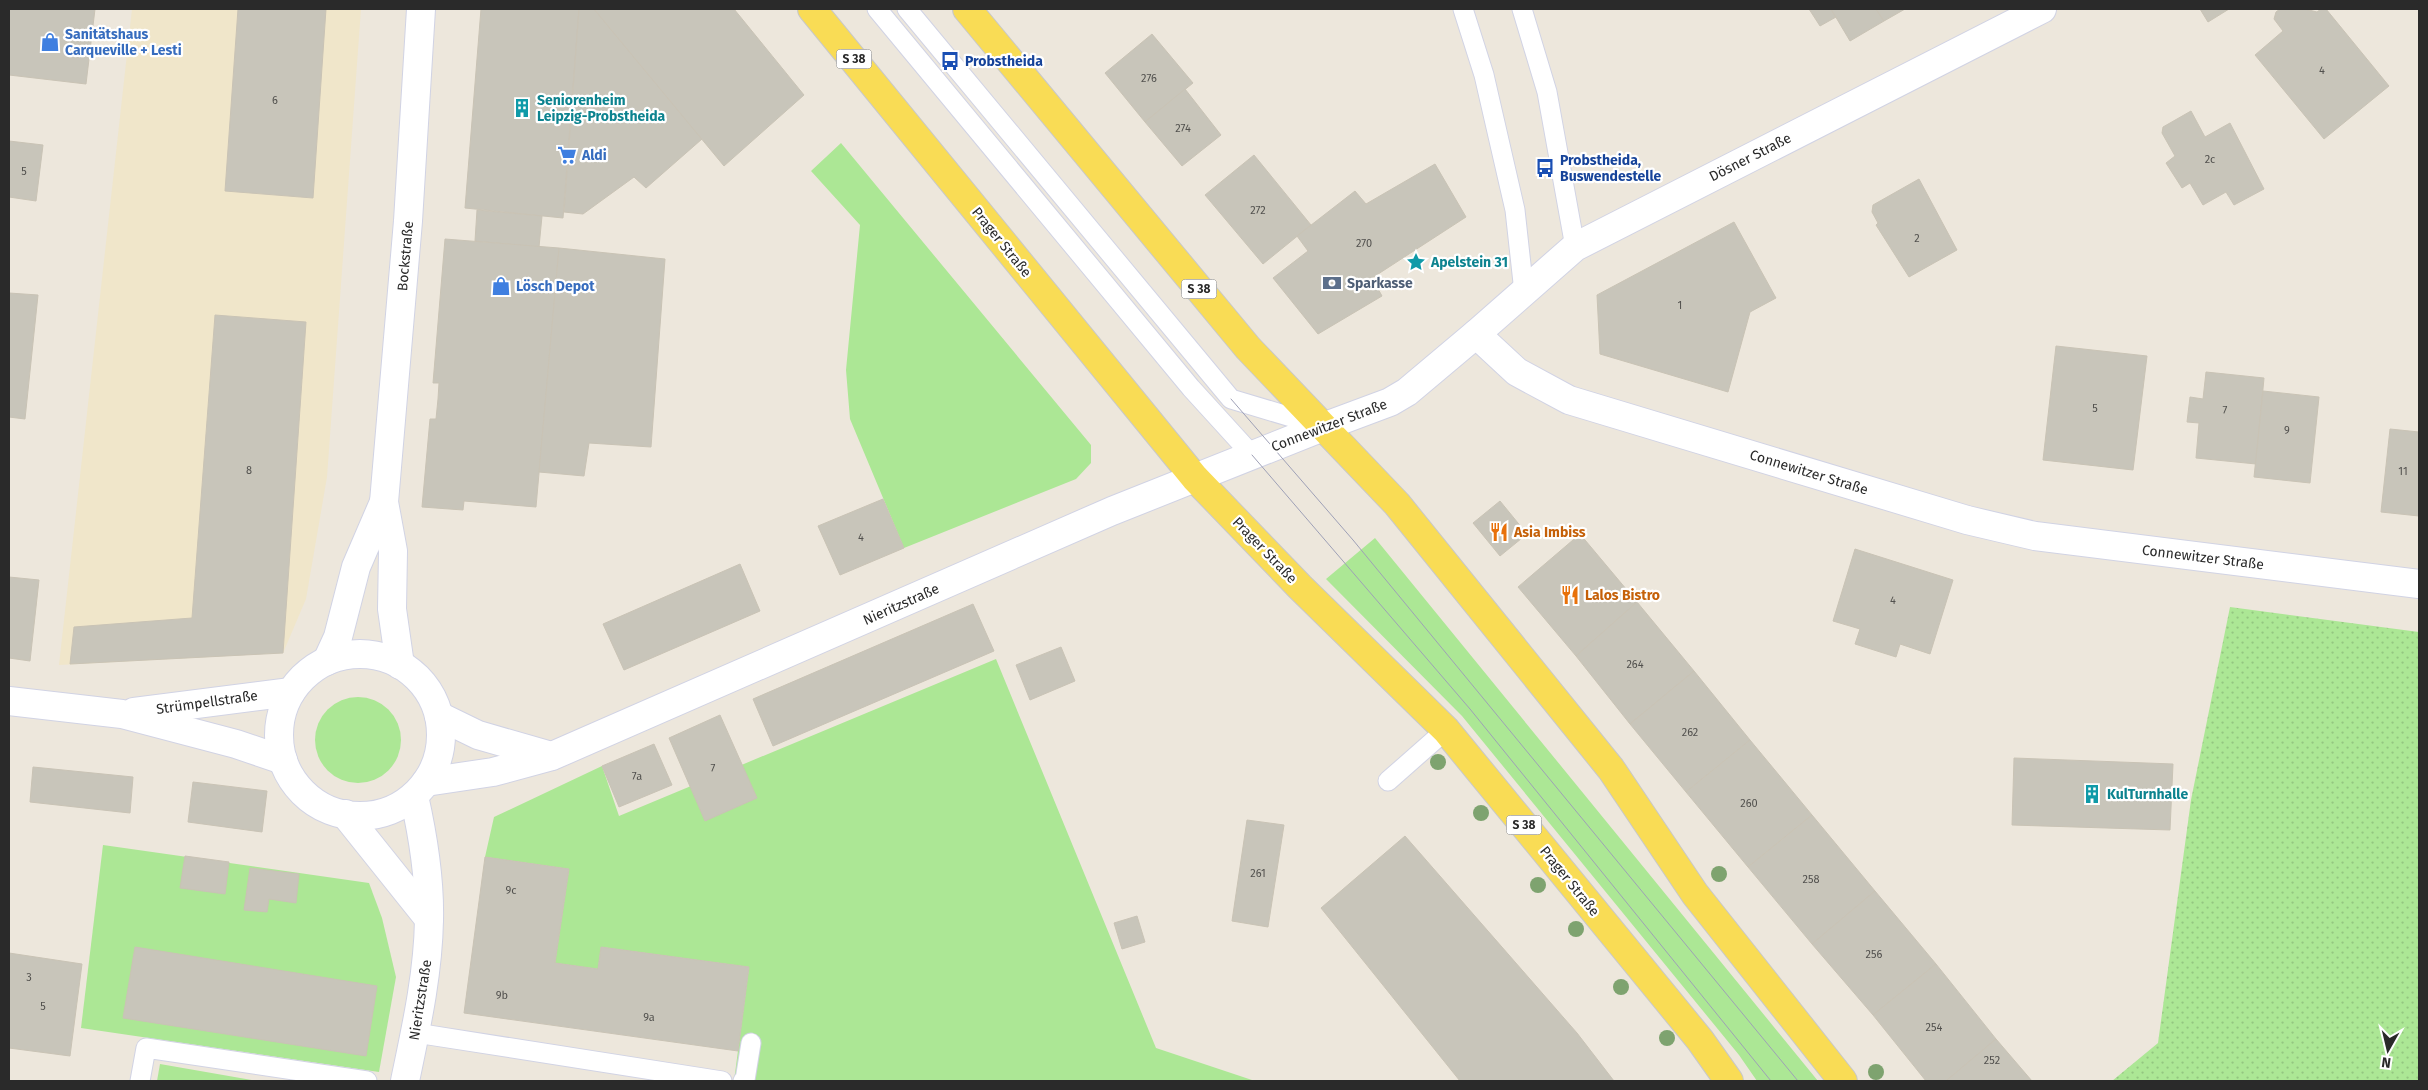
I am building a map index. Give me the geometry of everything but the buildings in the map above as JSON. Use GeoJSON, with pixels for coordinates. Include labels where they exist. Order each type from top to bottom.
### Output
{"type":"FeatureCollection","features":[{"type":"Feature","properties":{"kind":"main road","name":"Prager Straße"},"geometry":{"type":"LineString","coordinates":[[812,9],[1195,478],[1300,587],[1446,730],[1700,1040],[1729,1081]]}},
{"type":"Feature","properties":{"kind":"main road","name":"S 38"},"geometry":{"type":"LineString","coordinates":[[967,9],[1248,348],[1397,504],[1611,769],[1694,894],[1819,1049],[1842,1081]]}},
{"type":"Feature","properties":{"kind":"street","name":"Bockstraße"},"geometry":{"type":"LineString","coordinates":[[400,665],[392,609],[393,551],[384,502],[408,221],[421,9]]}},
{"type":"Feature","properties":{"kind":"street","name":"Dösner Straße"},"geometry":{"type":"LineString","coordinates":[[1476,334],[1575,247],[2042,9]]}},
{"type":"Feature","properties":{"kind":"street","name":"Connewitzer Straße"},"geometry":{"type":"LineString","coordinates":[[1252,455],[1390,402],[1407,392],[1476,334],[1517,372],[1569,400],[1967,520],[2035,536],[2419,584]]}},
{"type":"Feature","properties":{"kind":"street","name":"Nieritzstraße"},"geometry":{"type":"LineString","coordinates":[[405,1081],[416,1032],[426,969],[429,918],[420,789],[552,756],[1112,511],[1252,455]]}},
{"type":"Feature","properties":{"kind":"street","name":"Bockstraße"},"geometry":{"type":"LineString","coordinates":[[327,661],[338,637],[356,567],[384,502]]}},
{"type":"Feature","properties":{"kind":"street"},"geometry":{"type":"LineString","coordinates":[[351,654],[376,656],[400,665],[417,678],[431,696],[439,716],[441,739],[436,762],[420,789],[394,809],[370,816],[345,814],[324,808],[306,796],[292,780],[282,760],[279,736],[282,713],[291,692],[301,679],[327,661],[351,654]]}},
{"type":"Feature","properties":{"kind":"street","name":"Strümpellstraße"},"geometry":{"type":"LineString","coordinates":[[122,714],[291,692]]}},
{"type":"Feature","properties":{"kind":"street","name":"Strümpellstraße"},"geometry":{"type":"LineString","coordinates":[[9,702],[122,714],[236,744],[282,760]]}},
{"type":"Feature","properties":{"kind":"street"},"geometry":{"type":"LineString","coordinates":[[439,716],[478,735],[552,756]]}},
{"type":"Feature","properties":{"kind":"street"},"geometry":{"type":"LineString","coordinates":[[345,814],[429,918]]}},
{"type":"Feature","properties":{"kind":"lane"},"geometry":{"type":"LineString","coordinates":[[876,9],[1191,388],[1252,455]]}},
{"type":"Feature","properties":{"kind":"lane"},"geometry":{"type":"LineString","coordinates":[[907,9],[1231,399],[1323,427]]}},
{"type":"Feature","properties":{"kind":"lane"},"geometry":{"type":"LineString","coordinates":[[1463,9],[1484,75],[1515,210],[1524,292]]}},
{"type":"Feature","properties":{"kind":"lane"},"geometry":{"type":"LineString","coordinates":[[1522,9],[1547,92],[1575,247]]}},
{"type":"Feature","properties":{"kind":"lane"},"geometry":{"type":"LineString","coordinates":[[1388,781],[1446,730]]}},
{"type":"Feature","properties":{"kind":"lane"},"geometry":{"type":"LineString","coordinates":[[416,1032],[722,1081]]}},
{"type":"Feature","properties":{"kind":"lane"},"geometry":{"type":"LineString","coordinates":[[742,1081],[745,1080],[751,1043]]}},
{"type":"Feature","properties":{"kind":"lane"},"geometry":{"type":"LineString","coordinates":[[140,1081],[146,1048],[367,1081]]}},
{"type":"Feature","properties":{"kind":"shaded area"},"geometry":{"type":"Polygon","coordinates":[[[132,9],[361,9],[327,477],[306,599],[283,653],[59,665],[132,9]]]}},
{"type":"Feature","properties":{"kind":"green space"},"geometry":{"type":"Polygon","coordinates":[[[841,143],[1091,445],[1091,463],[1076,479],[904,548],[850,419],[846,370],[860,225],[811,171],[841,143]]]}},
{"type":"Feature","properties":{"kind":"green space"},"geometry":{"type":"Polygon","coordinates":[[[1375,538],[1818,1081],[1757,1081],[1739,1055],[1462,716],[1326,579],[1375,538]]]}},
{"type":"Feature","properties":{"kind":"green space"},"geometry":{"type":"Polygon","coordinates":[[[2230,607],[2419,632],[2419,1081],[2112,1081],[2158,1043],[2191,800],[2230,607]]]}},
{"type":"Feature","properties":{"kind":"green space"},"geometry":{"type":"Polygon","coordinates":[[[996,659],[1156,1048],[1255,1081],[734,1081],[749,967],[601,947],[598,969],[555,963],[569,869],[485,857],[494,817],[602,766],[619,816],[996,659]]]}},
{"type":"Feature","properties":{"kind":"green space"},"geometry":{"type":"Polygon","coordinates":[[[358,697],[374,701],[388,710],[397,724],[401,740],[397,756],[388,770],[374,779],[358,783],[342,779],[328,770],[319,756],[315,740],[319,724],[328,710],[342,701],[358,697]]]}},
{"type":"Feature","properties":{"kind":"green space"},"geometry":{"type":"Polygon","coordinates":[[[103,845],[369,883],[382,918],[396,977],[379,1072],[81,1028],[103,845]]]}},
{"type":"Feature","properties":{"kind":"green space"},"geometry":{"type":"Polygon","coordinates":[[[160,1064],[258,1081],[157,1081],[160,1064]]]}},
{"type":"Feature","properties":{"kind":"tram line"},"geometry":{"type":"LineString","coordinates":[[1231,399],[1353,540],[1798,1081]]}},
{"type":"Feature","properties":{"kind":"tram line"},"geometry":{"type":"LineString","coordinates":[[1252,455],[1470,709],[1771,1081]]}},
{"type":"Feature","properties":{"kind":"place","name":"Sanitätshaus Carqueville + Lesti"},"geometry":{"type":"Point","coordinates":[50,42]}},
{"type":"Feature","properties":{"kind":"place","name":"Probstheida"},"geometry":{"type":"Point","coordinates":[950,61]}},
{"type":"Feature","properties":{"kind":"place","name":"Seniorenheim Leipzig-Probstheida"},"geometry":{"type":"Point","coordinates":[522,108]}},
{"type":"Feature","properties":{"kind":"place","name":"Aldi"},"geometry":{"type":"Point","coordinates":[567,155]}},
{"type":"Feature","properties":{"kind":"place","name":"Probstheida, Buswendestelle"},"geometry":{"type":"Point","coordinates":[1545,168]}},
{"type":"Feature","properties":{"kind":"place","name":"Apelstein 31"},"geometry":{"type":"Point","coordinates":[1416,262]}},
{"type":"Feature","properties":{"kind":"place","name":"Sparkasse"},"geometry":{"type":"Point","coordinates":[1332,283]}},
{"type":"Feature","properties":{"kind":"place","name":"Lösch Depot"},"geometry":{"type":"Point","coordinates":[501,286]}},
{"type":"Feature","properties":{"kind":"place","name":"Asia Imbiss"},"geometry":{"type":"Point","coordinates":[1499,532]}},
{"type":"Feature","properties":{"kind":"place","name":"Lalos Bistro"},"geometry":{"type":"Point","coordinates":[1570,595]}},
{"type":"Feature","properties":{"kind":"place","name":"KulTurnhalle"},"geometry":{"type":"Point","coordinates":[2092,794]}}]}
